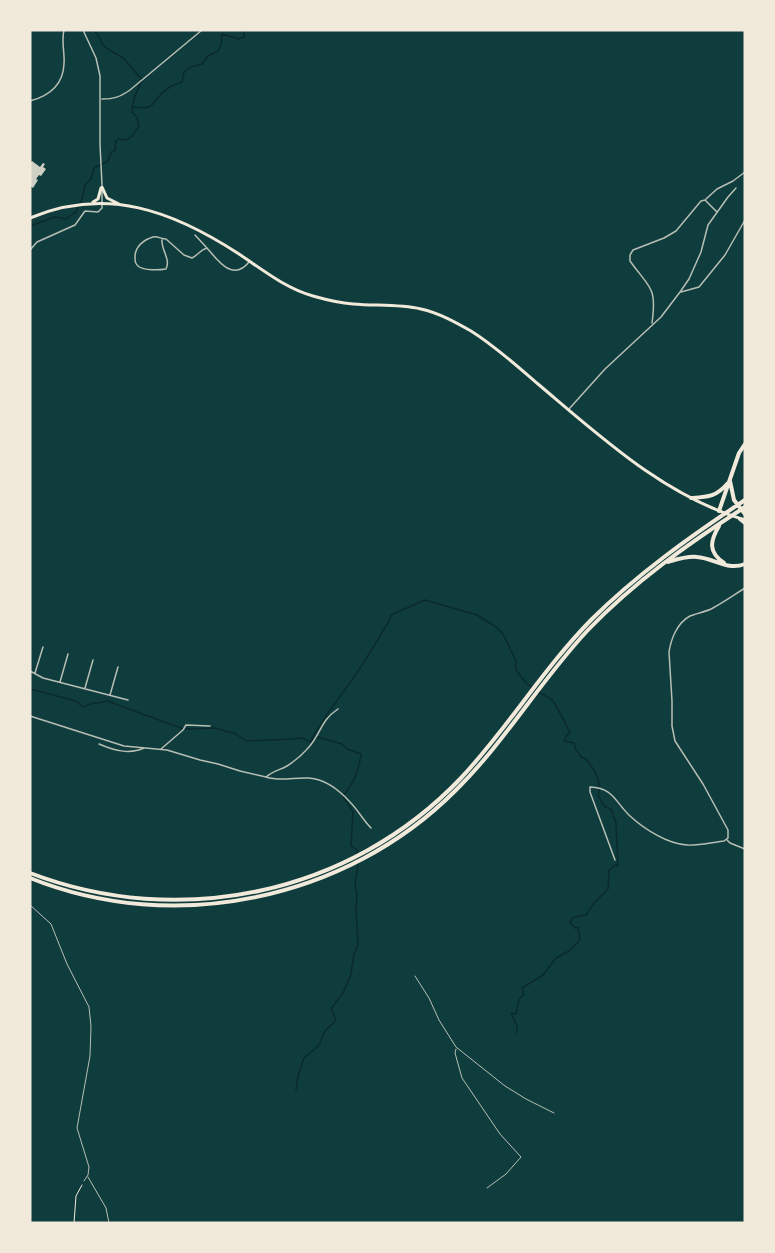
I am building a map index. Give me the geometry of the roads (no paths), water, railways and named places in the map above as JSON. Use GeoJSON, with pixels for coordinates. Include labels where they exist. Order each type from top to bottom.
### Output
{"type":"FeatureCollection","features":[{"type":"Feature","properties":{"kind":"highway"},"geometry":{"type":"LineString","coordinates":[[719,511],[738,453],[745,444]]}},
{"type":"Feature","properties":{"kind":"highway"},"geometry":{"type":"LineString","coordinates":[[691,498],[714,495],[730,480]]}},
{"type":"Feature","properties":{"kind":"highway"},"geometry":{"type":"LineString","coordinates":[[730,480],[734,500],[745,514]]}},
{"type":"Feature","properties":{"kind":"highway"},"geometry":{"type":"LineString","coordinates":[[572,644],[621,598],[680,548],[745,500]]}},
{"type":"Feature","properties":{"kind":"highway"},"geometry":{"type":"LineString","coordinates":[[30,873],[91,891],[154,902],[199,905],[237,901],[328,875],[350,865],[390,843],[444,801],[471,775],[538,681],[618,595],[654,564],[745,507]]}},
{"type":"Feature","properties":{"kind":"highway"},"geometry":{"type":"LineString","coordinates":[[721,523],[713,536],[712,546],[717,558],[726,565]]}},
{"type":"Feature","properties":{"kind":"highway"},"geometry":{"type":"LineString","coordinates":[[664,563],[694,556],[735,567],[745,564]]}},
{"type":"Feature","properties":{"kind":"highway"},"geometry":{"type":"LineString","coordinates":[[30,878],[89,896],[123,902],[217,898],[291,886]]}},
{"type":"Feature","properties":{"kind":"main road"},"geometry":{"type":"LineString","coordinates":[[90,204],[98,199],[102,187]]}},
{"type":"Feature","properties":{"kind":"main road"},"geometry":{"type":"LineString","coordinates":[[102,187],[107,198],[121,205]]}},
{"type":"Feature","properties":{"kind":"main road"},"geometry":{"type":"LineString","coordinates":[[30,218],[54,209],[79,204],[140,208],[181,221],[213,238],[284,285],[312,296],[336,302],[404,306],[423,309],[445,317],[488,343],[639,467],[691,498],[744,521]]}},
{"type":"Feature","properties":{"kind":"street"},"geometry":{"type":"LineString","coordinates":[[30,101],[45,96],[60,82],[64,64],[64,30]]}},
{"type":"Feature","properties":{"kind":"street"},"geometry":{"type":"LineString","coordinates":[[30,250],[37,243],[75,225],[85,211],[98,212],[102,208],[100,76],[97,62],[83,30]]}},
{"type":"Feature","properties":{"kind":"street"},"geometry":{"type":"LineString","coordinates":[[101,99],[120,97],[202,30]]}},
{"type":"Feature","properties":{"kind":"street"},"geometry":{"type":"LineString","coordinates":[[652,326],[653,294],[649,285],[630,261],[630,254],[633,250],[676,231],[698,204],[745,172]]}},
{"type":"Feature","properties":{"kind":"street"},"geometry":{"type":"LineString","coordinates":[[569,410],[605,369],[661,318],[689,279],[708,225],[736,188]]}},
{"type":"Feature","properties":{"kind":"street"},"geometry":{"type":"LineString","coordinates":[[705,200],[717,213]]}},
{"type":"Feature","properties":{"kind":"street"},"geometry":{"type":"LineString","coordinates":[[680,292],[699,287],[725,255],[745,220]]}},
{"type":"Feature","properties":{"kind":"street"},"geometry":{"type":"LineString","coordinates":[[195,235],[226,268],[236,271],[244,268],[249,261]]}},
{"type":"Feature","properties":{"kind":"street"},"geometry":{"type":"LineString","coordinates":[[162,240],[168,263],[166,269],[138,266],[135,253],[139,245],[154,237],[166,239],[184,255],[192,258],[202,249],[207,248]]}},
{"type":"Feature","properties":{"kind":"street"},"geometry":{"type":"LineString","coordinates":[[727,840],[728,830],[703,784],[675,741],[672,726],[669,652],[674,635],[681,623],[693,615],[711,609],[745,588]]}},
{"type":"Feature","properties":{"kind":"street"},"geometry":{"type":"LineString","coordinates":[[35,674],[43,647]]}},
{"type":"Feature","properties":{"kind":"street"},"geometry":{"type":"LineString","coordinates":[[60,683],[68,654]]}},
{"type":"Feature","properties":{"kind":"street"},"geometry":{"type":"LineString","coordinates":[[85,689],[93,660]]}},
{"type":"Feature","properties":{"kind":"street"},"geometry":{"type":"LineString","coordinates":[[110,696],[118,667]]}},
{"type":"Feature","properties":{"kind":"street"},"geometry":{"type":"LineString","coordinates":[[30,671],[43,678],[128,700]]}},
{"type":"Feature","properties":{"kind":"street"},"geometry":{"type":"LineString","coordinates":[[266,777],[287,766],[302,754],[317,736],[323,722],[338,709]]}},
{"type":"Feature","properties":{"kind":"street"},"geometry":{"type":"LineString","coordinates":[[30,716],[124,746],[167,750],[278,781],[307,778],[321,781],[351,802],[371,828]]}},
{"type":"Feature","properties":{"kind":"street"},"geometry":{"type":"LineString","coordinates":[[161,750],[186,725],[210,726]]}},
{"type":"Feature","properties":{"kind":"street"},"geometry":{"type":"LineString","coordinates":[[99,744],[114,751],[135,751],[145,748]]}},
{"type":"Feature","properties":{"kind":"street"},"geometry":{"type":"LineString","coordinates":[[615,860],[590,787],[607,790],[629,815],[662,838],[686,845],[727,840]]}},
{"type":"Feature","properties":{"kind":"street"},"geometry":{"type":"LineString","coordinates":[[727,840],[745,849]]}},
{"type":"Feature","properties":{"kind":"lane"},"geometry":{"type":"LineString","coordinates":[[30,905],[51,924],[89,1007],[90,1056],[76,1128],[89,1167],[84,1181]]}},
{"type":"Feature","properties":{"kind":"lane"},"geometry":{"type":"LineString","coordinates":[[415,976],[456,1047],[519,1095],[554,1113]]}},
{"type":"Feature","properties":{"kind":"lane"},"geometry":{"type":"LineString","coordinates":[[456,1047],[455,1053],[462,1078],[500,1134],[521,1157],[506,1174],[487,1188]]}},
{"type":"Feature","properties":{"kind":"lane"},"geometry":{"type":"LineString","coordinates":[[88,1175],[106,1208],[109,1223]]}},
{"type":"Feature","properties":{"kind":"waterway"},"geometry":{"type":"LineString","coordinates":[[30,226],[55,217],[66,219],[76,212],[85,185],[91,179],[94,168],[108,161],[111,152],[115,151],[116,141],[128,139],[139,126],[132,108],[142,80],[124,59],[104,46],[93,30]]}},
{"type":"Feature","properties":{"kind":"waterway"},"geometry":{"type":"LineString","coordinates":[[133,107],[151,106],[167,89],[182,82],[184,72],[202,64],[208,56],[218,51],[222,34],[239,39],[244,37],[244,30]]}},
{"type":"Feature","properties":{"kind":"waterway"},"geometry":{"type":"LineString","coordinates":[[310,742],[365,661],[391,615],[425,600],[477,615],[496,627],[503,634],[516,661],[516,670],[533,688]]}},
{"type":"Feature","properties":{"kind":"waterway"},"geometry":{"type":"LineString","coordinates":[[30,689],[76,701],[83,707],[107,701],[184,729],[215,728],[236,734],[246,741],[303,738],[310,742],[318,737],[342,744],[347,749],[361,754],[355,777],[343,796],[353,812],[351,846],[357,850],[355,885],[358,944],[351,974],[343,993],[331,1009],[336,1020],[325,1031],[319,1045],[304,1058],[296,1090]]}},
{"type":"Feature","properties":{"kind":"waterway"},"geometry":{"type":"LineString","coordinates":[[517,1033],[517,1026],[511,1013],[516,1014],[519,999],[524,994],[522,988],[543,975],[556,958],[569,951],[580,940],[578,927],[575,928],[571,920],[586,915],[608,889],[609,870],[615,865],[618,866],[616,823],[611,809],[605,807],[598,796],[599,785],[595,771],[589,762],[582,758],[574,743],[564,741],[570,734],[565,722],[553,701],[539,692]]}}]}
